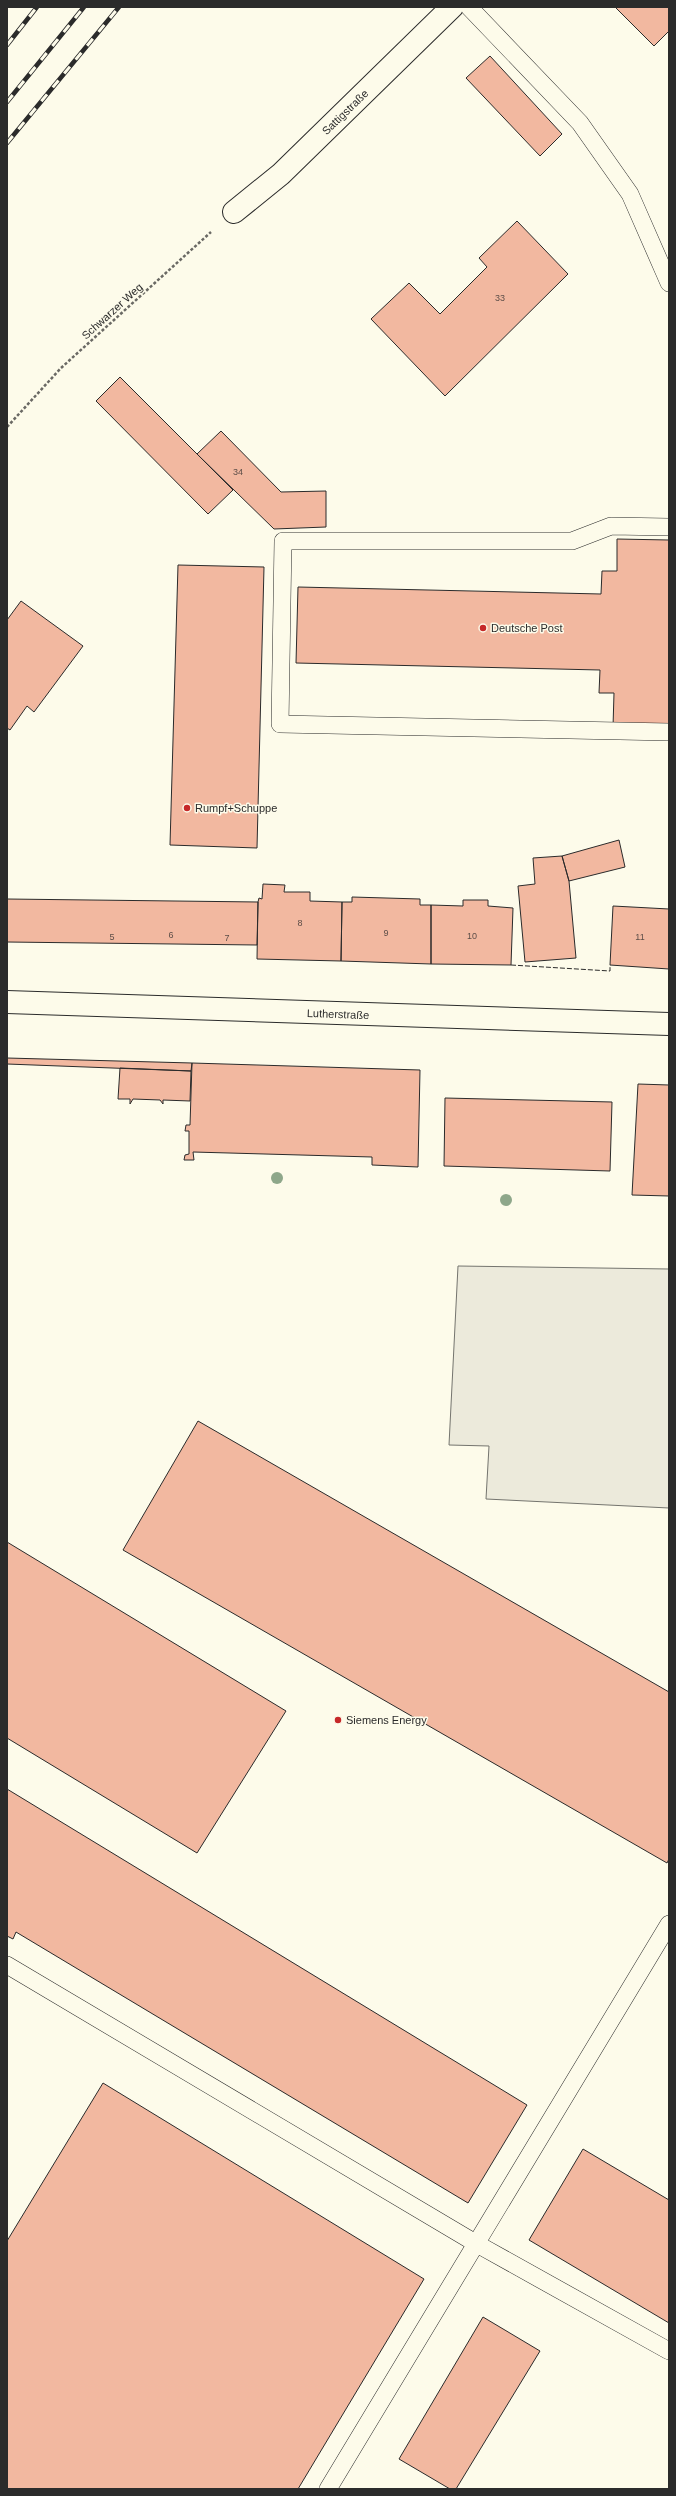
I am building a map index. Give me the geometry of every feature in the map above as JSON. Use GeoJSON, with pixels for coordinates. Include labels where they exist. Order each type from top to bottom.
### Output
{"type":"FeatureCollection","features":[{"type":"Feature","properties":{"kind":"street","name":"Sattigstraße"},"geometry":{"type":"LineString","coordinates":[[234,212],[281,174],[452,7]]}},
{"type":"Feature","properties":{"kind":"street","name":"Lutherstraße"},"geometry":{"type":"LineString","coordinates":[[7,1002],[669,1024]]}},
{"type":"Feature","properties":{"kind":"lane"},"geometry":{"type":"LineString","coordinates":[[469,7],[580,123],[630,194],[669,283]]}},
{"type":"Feature","properties":{"kind":"lane"},"geometry":{"type":"LineString","coordinates":[[669,528],[612,526],[572,541],[284,541],[280,724],[669,732]]}},
{"type":"Feature","properties":{"kind":"lane"},"geometry":{"type":"LineString","coordinates":[[328,2489],[669,1924]]}},
{"type":"Feature","properties":{"kind":"lane"},"geometry":{"type":"LineString","coordinates":[[7,1965],[477,2244],[669,2351]]}},
{"type":"Feature","properties":{"kind":"path","name":"Schwarzer Weg"},"geometry":{"type":"LineString","coordinates":[[7,427],[61,368],[234,212]]}},
{"type":"Feature","properties":{"kind":"shaded area"},"geometry":{"type":"Polygon","coordinates":[[[458,1266],[669,1269],[669,1508],[486,1499],[489,1446],[449,1445],[458,1266]]]}},
{"type":"Feature","properties":{"kind":"building"},"geometry":{"type":"Polygon","coordinates":[[[615,7],[669,7],[669,31],[654,46],[615,7]]]}},
{"type":"Feature","properties":{"kind":"building"},"geometry":{"type":"Polygon","coordinates":[[[490,56],[562,134],[540,156],[466,78],[490,56]]]}},
{"type":"Feature","properties":{"kind":"building"},"geometry":{"type":"Polygon","coordinates":[[[517,221],[568,274],[445,396],[371,319],[409,283],[440,314],[487,267],[479,258],[517,221]]]}},
{"type":"Feature","properties":{"kind":"building"},"geometry":{"type":"Polygon","coordinates":[[[120,377],[233,490],[208,514],[96,401],[120,377]]]}},
{"type":"Feature","properties":{"kind":"building"},"geometry":{"type":"Polygon","coordinates":[[[221,431],[281,492],[326,491],[326,527],[274,529],[197,454],[221,431]]]}},
{"type":"Feature","properties":{"kind":"building","name":"Deutsche Post"},"geometry":{"type":"Polygon","coordinates":[[[617,539],[669,540],[669,728],[613,727],[614,693],[599,693],[600,670],[296,663],[298,587],[601,594],[602,571],[617,571],[617,539]]]}},
{"type":"Feature","properties":{"kind":"building"},"geometry":{"type":"Polygon","coordinates":[[[178,565],[264,567],[257,848],[170,845],[178,565]]]}},
{"type":"Feature","properties":{"kind":"building"},"geometry":{"type":"Polygon","coordinates":[[[21,601],[83,646],[34,712],[27,706],[10,730],[7,728],[7,620],[21,601]]]}},
{"type":"Feature","properties":{"kind":"building"},"geometry":{"type":"Polygon","coordinates":[[[619,840],[625,867],[569,881],[562,856],[619,840]]]}},
{"type":"Feature","properties":{"kind":"building"},"geometry":{"type":"Polygon","coordinates":[[[562,856],[569,881],[576,958],[525,962],[518,886],[535,884],[533,858],[562,856]]]}},
{"type":"Feature","properties":{"kind":"building"},"geometry":{"type":"Polygon","coordinates":[[[263,884],[285,885],[284,892],[310,892],[310,901],[342,902],[341,961],[257,959],[258,902],[259,898],[262,899],[263,884]]]}},
{"type":"Feature","properties":{"kind":"building"},"geometry":{"type":"Polygon","coordinates":[[[352,897],[420,899],[420,905],[431,905],[431,964],[341,961],[342,902],[352,902],[352,897]]]}},
{"type":"Feature","properties":{"kind":"building"},"geometry":{"type":"Polygon","coordinates":[[[7,899],[258,902],[257,945],[7,942],[7,899]]]}},
{"type":"Feature","properties":{"kind":"building"},"geometry":{"type":"Polygon","coordinates":[[[463,900],[488,900],[488,906],[513,908],[511,965],[431,964],[431,905],[463,906],[463,900]]]}},
{"type":"Feature","properties":{"kind":"building"},"geometry":{"type":"Polygon","coordinates":[[[613,906],[669,909],[669,969],[610,965],[613,906]]]}},
{"type":"Feature","properties":{"kind":"building"},"geometry":{"type":"Polygon","coordinates":[[[7,1058],[192,1063],[191,1071],[7,1064],[7,1058]]]}},
{"type":"Feature","properties":{"kind":"building"},"geometry":{"type":"Polygon","coordinates":[[[192,1063],[420,1070],[418,1167],[372,1165],[372,1157],[193,1152],[194,1160],[184,1160],[185,1155],[189,1154],[189,1131],[185,1131],[186,1125],[190,1125],[192,1063]]]}},
{"type":"Feature","properties":{"kind":"building"},"geometry":{"type":"Polygon","coordinates":[[[120,1068],[191,1071],[190,1101],[163,1100],[163,1104],[160,1100],[133,1099],[130,1104],[130,1099],[118,1099],[120,1068]]]}},
{"type":"Feature","properties":{"kind":"building"},"geometry":{"type":"Polygon","coordinates":[[[638,1084],[669,1085],[669,1196],[632,1195],[638,1084]]]}},
{"type":"Feature","properties":{"kind":"building"},"geometry":{"type":"Polygon","coordinates":[[[445,1098],[612,1102],[610,1171],[444,1166],[445,1098]]]}},
{"type":"Feature","properties":{"kind":"building"},"geometry":{"type":"Polygon","coordinates":[[[198,1421],[669,1692],[669,1859],[667,1863],[123,1550],[198,1421]]]}},
{"type":"Feature","properties":{"kind":"building"},"geometry":{"type":"Polygon","coordinates":[[[7,1542],[286,1711],[197,1853],[7,1738],[7,1542]]]}},
{"type":"Feature","properties":{"kind":"building"},"geometry":{"type":"Polygon","coordinates":[[[7,1789],[527,2105],[468,2203],[16,1932],[13,1939],[7,1936],[7,1789]]]}},
{"type":"Feature","properties":{"kind":"building"},"geometry":{"type":"Polygon","coordinates":[[[103,2083],[424,2279],[298,2489],[7,2489],[7,2241],[103,2083]]]}},
{"type":"Feature","properties":{"kind":"building"},"geometry":{"type":"Polygon","coordinates":[[[583,2149],[669,2200],[669,2323],[529,2240],[583,2149]]]}},
{"type":"Feature","properties":{"kind":"building"},"geometry":{"type":"Polygon","coordinates":[[[483,2317],[540,2351],[456,2489],[450,2489],[399,2459],[483,2317]]]}},
{"type":"Feature","properties":{"kind":"railway"},"geometry":{"type":"LineString","coordinates":[[7,45],[37,7]]}},
{"type":"Feature","properties":{"kind":"railway"},"geometry":{"type":"LineString","coordinates":[[7,102],[84,7]]}},
{"type":"Feature","properties":{"kind":"railway"},"geometry":{"type":"LineString","coordinates":[[7,143],[119,7]]}},
{"type":"Feature","properties":{"kind":"fence"},"geometry":{"type":"LineString","coordinates":[[511,965],[610,971],[610,965]]}},
{"type":"Feature","properties":{"kind":"place","name":"Deutsche Post"},"geometry":{"type":"Point","coordinates":[483,628]}},
{"type":"Feature","properties":{"kind":"place","name":"Rumpf+Schuppe"},"geometry":{"type":"Point","coordinates":[187,808]}},
{"type":"Feature","properties":{"kind":"place","name":"Siemens Energy"},"geometry":{"type":"Point","coordinates":[338,1720]}}]}
